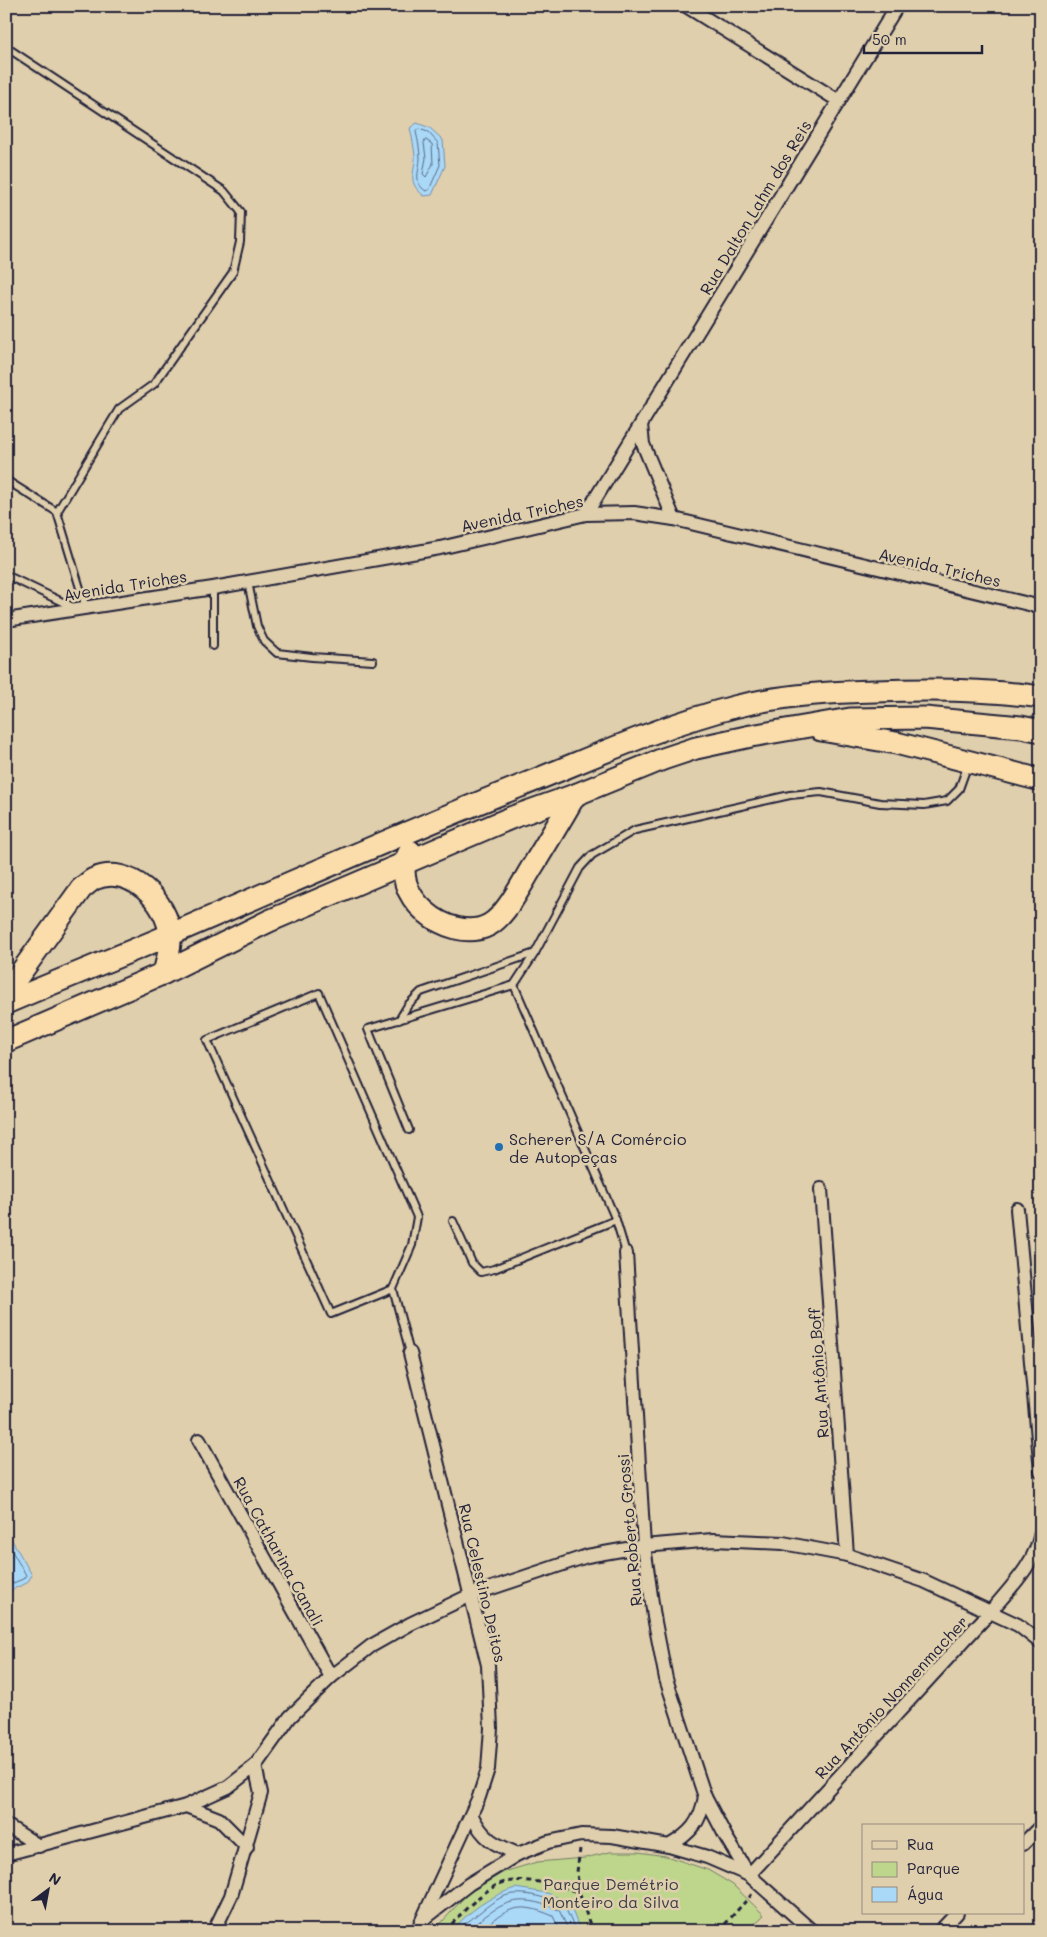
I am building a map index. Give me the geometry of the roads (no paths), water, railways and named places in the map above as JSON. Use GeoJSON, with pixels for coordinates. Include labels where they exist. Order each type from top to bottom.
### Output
{"type":"FeatureCollection","features":[{"type":"Feature","properties":{"kind":"highway"},"geometry":{"type":"LineString","coordinates":[[6,1003],[170,935],[439,818],[691,720],[736,706],[781,698],[838,692],[959,690],[1008,692],[1041,697]]}},
{"type":"Feature","properties":{"kind":"highway"},"geometry":{"type":"LineString","coordinates":[[6,1041],[164,973],[268,921],[513,816],[575,795],[663,759],[696,748],[751,736],[850,719],[925,718],[1041,730]]}},
{"type":"Feature","properties":{"kind":"highway"},"geometry":{"type":"LineString","coordinates":[[806,728],[896,742],[1041,780]]}},
{"type":"Feature","properties":{"kind":"highway"},"geometry":{"type":"LineString","coordinates":[[439,818],[415,844],[404,863],[406,887],[422,910],[448,926],[470,929],[489,925],[507,908],[575,795]]}},
{"type":"Feature","properties":{"kind":"highway"},"geometry":{"type":"LineString","coordinates":[[6,993],[72,900],[94,879],[112,876],[127,878],[141,886],[155,899],[163,913],[170,935],[170,951],[164,973]]}},
{"type":"Feature","properties":{"kind":"street"},"geometry":{"type":"LineString","coordinates":[[686,6],[839,101]]}},
{"type":"Feature","properties":{"kind":"street","name":"Rua Dalton Lahm dos Reis"},"geometry":{"type":"LineString","coordinates":[[586,514],[897,6]]}},
{"type":"Feature","properties":{"kind":"street"},"geometry":{"type":"LineString","coordinates":[[641,425],[643,444],[674,519]]}},
{"type":"Feature","properties":{"kind":"street","name":"Avenida Triches"},"geometry":{"type":"LineString","coordinates":[[6,620],[213,588],[440,548],[586,514],[634,514],[674,519],[1041,607]]}},
{"type":"Feature","properties":{"kind":"street","name":"Rua Antônio Boff"},"geometry":{"type":"LineString","coordinates":[[821,1189],[847,1555]]}},
{"type":"Feature","properties":{"kind":"street"},"geometry":{"type":"LineString","coordinates":[[1017,1208],[1041,1471]]}},
{"type":"Feature","properties":{"kind":"street","name":"Rua Roberto Grossi"},"geometry":{"type":"LineString","coordinates":[[626,1253],[644,1546],[654,1617],[666,1679],[705,1797],[726,1837],[750,1875]]}},
{"type":"Feature","properties":{"kind":"street","name":"Rua Celestino Deitos"},"geometry":{"type":"LineString","coordinates":[[410,1353],[488,1665],[491,1728],[488,1769],[472,1816],[420,1926]]}},
{"type":"Feature","properties":{"kind":"street","name":"Rua Catharina Canali"},"geometry":{"type":"LineString","coordinates":[[199,1440],[331,1677]]}},
{"type":"Feature","properties":{"kind":"street","name":"Rua Antônio Nonnenmacher"},"geometry":{"type":"LineString","coordinates":[[750,1875],[991,1611],[1027,1567],[1039,1542],[1041,1532]]}},
{"type":"Feature","properties":{"kind":"street"},"geometry":{"type":"LineString","coordinates":[[6,1854],[186,1806],[228,1787],[255,1766],[290,1717],[331,1677],[371,1646],[410,1624],[471,1595],[587,1556],[644,1546],[713,1540],[783,1543],[847,1555],[924,1581],[991,1611],[1018,1625],[1041,1643]]}},
{"type":"Feature","properties":{"kind":"street"},"geometry":{"type":"LineString","coordinates":[[214,1931],[231,1896],[247,1847],[261,1793],[255,1766]]}},
{"type":"Feature","properties":{"kind":"street"},"geometry":{"type":"LineString","coordinates":[[669,1846],[686,1836],[695,1825],[702,1812],[705,1797]]}},
{"type":"Feature","properties":{"kind":"street"},"geometry":{"type":"LineString","coordinates":[[186,1806],[219,1819],[247,1847]]}},
{"type":"Feature","properties":{"kind":"street"},"geometry":{"type":"LineString","coordinates":[[472,1816],[479,1831],[493,1843],[518,1854]]}},
{"type":"Feature","properties":{"kind":"street"},"geometry":{"type":"LineString","coordinates":[[6,1825],[39,1846]]}},
{"type":"Feature","properties":{"kind":"street"},"geometry":{"type":"LineString","coordinates":[[1024,1843],[1041,1826]]}},
{"type":"Feature","properties":{"kind":"street"},"geometry":{"type":"LineString","coordinates":[[420,1926],[469,1884],[518,1854],[548,1842],[581,1835],[612,1836],[669,1846],[707,1857],[750,1875],[812,1931]]}},
{"type":"Feature","properties":{"kind":"street"},"geometry":{"type":"LineString","coordinates":[[940,1931],[956,1914]]}},
{"type":"Feature","properties":{"kind":"lane"},"geometry":{"type":"LineString","coordinates":[[6,47],[224,192],[241,212],[240,242],[233,272],[154,384],[118,409],[57,512]]}},
{"type":"Feature","properties":{"kind":"lane"},"geometry":{"type":"LineString","coordinates":[[6,480],[57,512],[82,609]]}},
{"type":"Feature","properties":{"kind":"lane"},"geometry":{"type":"LineString","coordinates":[[6,575],[82,609]]}},
{"type":"Feature","properties":{"kind":"lane"},"geometry":{"type":"LineString","coordinates":[[248,582],[257,626],[264,641],[277,652],[312,657],[373,661]]}},
{"type":"Feature","properties":{"kind":"lane"},"geometry":{"type":"LineString","coordinates":[[213,588],[213,646]]}},
{"type":"Feature","properties":{"kind":"lane"},"geometry":{"type":"LineString","coordinates":[[409,1130],[368,1029],[514,985],[535,953],[580,868],[592,856],[635,830],[790,795],[821,792],[895,805],[932,804],[947,801],[959,789],[969,762]]}},
{"type":"Feature","properties":{"kind":"lane"},"geometry":{"type":"LineString","coordinates":[[399,1020],[408,1004],[421,992],[535,953]]}},
{"type":"Feature","properties":{"kind":"lane"},"geometry":{"type":"LineString","coordinates":[[514,985],[616,1220],[626,1253]]}},
{"type":"Feature","properties":{"kind":"lane"},"geometry":{"type":"LineString","coordinates":[[393,1289],[331,1314],[207,1040],[319,993],[417,1218],[412,1245],[393,1289],[410,1353]]}},
{"type":"Feature","properties":{"kind":"lane"},"geometry":{"type":"LineString","coordinates":[[453,1221],[472,1263],[481,1272],[494,1269],[616,1220]]}},
{"type":"Feature","properties":{"kind":"water"},"geometry":{"type":"Polygon","coordinates":[[[417,123],[430,128],[443,140],[445,166],[432,195],[424,196],[418,191],[413,182],[415,156],[410,128],[417,123]]]}},
{"type":"Feature","properties":{"kind":"water"},"geometry":{"type":"Polygon","coordinates":[[[6,1530],[32,1575],[27,1583],[6,1592],[6,1530]]]}},
{"type":"Feature","properties":{"kind":"water"},"geometry":{"type":"Polygon","coordinates":[[[515,1888],[547,1893],[569,1902],[577,1923],[583,1931],[452,1931],[465,1917],[481,1905],[515,1888]]]}},
{"type":"Feature","properties":{"kind":"place","name":"Scherer S/A Comércio de Autopeças"},"geometry":{"type":"Point","coordinates":[499,1147]}},
{"type":"Feature","properties":{"kind":"park label","name":"Parque Demétrio Monteiro da Silva"},"geometry":{"type":"Point","coordinates":[611,1892]}}]}
